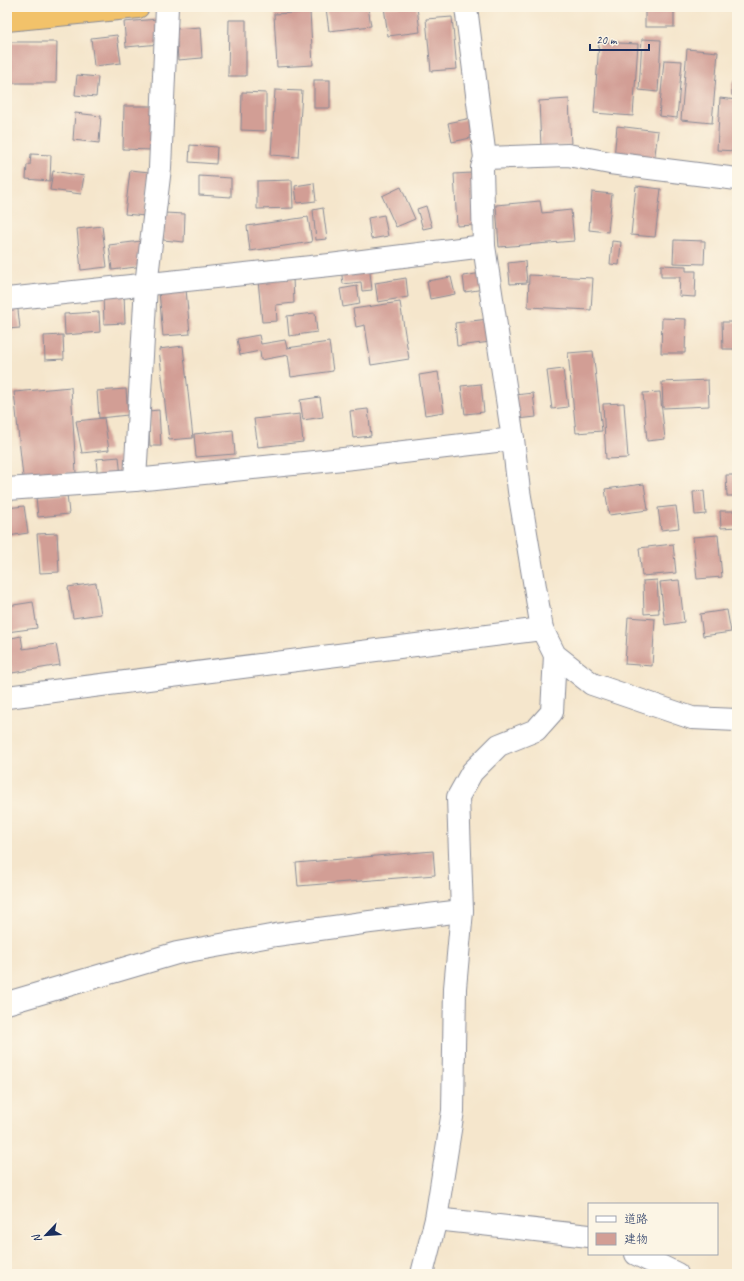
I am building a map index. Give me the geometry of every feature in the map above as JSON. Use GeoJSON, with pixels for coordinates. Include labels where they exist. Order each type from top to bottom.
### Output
{"type":"FeatureCollection","features":[{"type":"Feature","properties":{"kind":"highway"},"geometry":{"type":"LineString","coordinates":[[7,20],[138,7]]}},
{"type":"Feature","properties":{"kind":"street"},"geometry":{"type":"LineString","coordinates":[[135,480],[146,285],[160,168],[167,7]]}},
{"type":"Feature","properties":{"kind":"street"},"geometry":{"type":"LineString","coordinates":[[466,7],[485,158],[482,168],[484,246],[513,439],[519,491],[542,628],[555,655],[592,684],[692,718],[737,720]]}},
{"type":"Feature","properties":{"kind":"street"},"geometry":{"type":"LineString","coordinates":[[485,158],[568,155],[610,163],[737,179]]}},
{"type":"Feature","properties":{"kind":"street"},"geometry":{"type":"LineString","coordinates":[[7,299],[330,265],[484,246]]}},
{"type":"Feature","properties":{"kind":"street"},"geometry":{"type":"LineString","coordinates":[[7,489],[135,480],[353,458],[513,439]]}},
{"type":"Feature","properties":{"kind":"street"},"geometry":{"type":"LineString","coordinates":[[7,696],[542,628]]}},
{"type":"Feature","properties":{"kind":"street"},"geometry":{"type":"LineString","coordinates":[[422,1274],[436,1219],[453,1111],[455,988],[462,911],[458,797],[472,772],[499,745],[536,730],[552,712],[555,655]]}},
{"type":"Feature","properties":{"kind":"street"},"geometry":{"type":"LineString","coordinates":[[7,1003],[177,953],[370,922],[462,911]]}},
{"type":"Feature","properties":{"kind":"street"},"geometry":{"type":"LineString","coordinates":[[436,1219],[588,1236]]}},
{"type":"Feature","properties":{"kind":"street"},"geometry":{"type":"LineString","coordinates":[[638,1255],[677,1274]]}},
{"type":"Feature","properties":{"kind":"building"},"geometry":{"type":"Polygon","coordinates":[[[368,7],[371,26],[329,31],[326,8],[368,7]]]}},
{"type":"Feature","properties":{"kind":"building"},"geometry":{"type":"Polygon","coordinates":[[[384,7],[417,7],[420,32],[388,36],[384,7]]]}},
{"type":"Feature","properties":{"kind":"building"},"geometry":{"type":"Polygon","coordinates":[[[645,7],[674,7],[674,27],[645,27],[645,7]]]}},
{"type":"Feature","properties":{"kind":"building"},"geometry":{"type":"Polygon","coordinates":[[[310,12],[313,65],[277,67],[274,14],[310,12]]]}},
{"type":"Feature","properties":{"kind":"building"},"geometry":{"type":"Polygon","coordinates":[[[452,17],[457,69],[431,71],[426,19],[452,17]]]}},
{"type":"Feature","properties":{"kind":"building"},"geometry":{"type":"Polygon","coordinates":[[[157,19],[160,44],[126,47],[124,22],[157,19]]]}},
{"type":"Feature","properties":{"kind":"building"},"geometry":{"type":"Polygon","coordinates":[[[229,20],[246,20],[246,76],[228,76],[229,20]]]}},
{"type":"Feature","properties":{"kind":"building"},"geometry":{"type":"Polygon","coordinates":[[[200,27],[202,58],[178,60],[176,29],[200,27]]]}},
{"type":"Feature","properties":{"kind":"building"},"geometry":{"type":"Polygon","coordinates":[[[117,35],[121,63],[94,66],[91,38],[117,35]]]}},
{"type":"Feature","properties":{"kind":"building"},"geometry":{"type":"Polygon","coordinates":[[[642,39],[661,40],[658,92],[639,90],[642,39]]]}},
{"type":"Feature","properties":{"kind":"building"},"geometry":{"type":"Polygon","coordinates":[[[7,42],[57,42],[56,83],[7,83],[7,42]]]}},
{"type":"Feature","properties":{"kind":"building"},"geometry":{"type":"Polygon","coordinates":[[[599,42],[638,44],[633,116],[594,113],[599,42]]]}},
{"type":"Feature","properties":{"kind":"building"},"geometry":{"type":"Polygon","coordinates":[[[687,49],[718,52],[712,123],[681,120],[687,49]]]}},
{"type":"Feature","properties":{"kind":"building"},"geometry":{"type":"Polygon","coordinates":[[[664,60],[682,61],[677,118],[659,116],[664,60]]]}},
{"type":"Feature","properties":{"kind":"building"},"geometry":{"type":"Polygon","coordinates":[[[77,75],[98,77],[96,97],[75,95],[77,75]]]}},
{"type":"Feature","properties":{"kind":"building"},"geometry":{"type":"Polygon","coordinates":[[[314,80],[330,80],[330,108],[314,108],[314,80]]]}},
{"type":"Feature","properties":{"kind":"building"},"geometry":{"type":"Polygon","coordinates":[[[732,82],[737,82],[737,95],[732,95],[732,82]]]}},
{"type":"Feature","properties":{"kind":"building"},"geometry":{"type":"Polygon","coordinates":[[[275,90],[302,91],[298,157],[271,155],[275,90]]]}},
{"type":"Feature","properties":{"kind":"building"},"geometry":{"type":"Polygon","coordinates":[[[242,92],[266,93],[266,131],[241,130],[242,92]]]}},
{"type":"Feature","properties":{"kind":"building"},"geometry":{"type":"Polygon","coordinates":[[[720,98],[737,100],[737,151],[717,150],[720,98]]]}},
{"type":"Feature","properties":{"kind":"building"},"geometry":{"type":"Polygon","coordinates":[[[569,99],[571,146],[541,147],[539,101],[569,99]]]}},
{"type":"Feature","properties":{"kind":"building"},"geometry":{"type":"Polygon","coordinates":[[[124,106],[153,106],[152,150],[123,149],[124,106]]]}},
{"type":"Feature","properties":{"kind":"building"},"geometry":{"type":"Polygon","coordinates":[[[75,113],[101,116],[99,143],[73,140],[75,113]]]}},
{"type":"Feature","properties":{"kind":"building"},"geometry":{"type":"Polygon","coordinates":[[[471,118],[475,137],[452,142],[448,123],[471,118]]]}},
{"type":"Feature","properties":{"kind":"building"},"geometry":{"type":"Polygon","coordinates":[[[617,126],[658,131],[654,162],[614,158],[617,126]]]}},
{"type":"Feature","properties":{"kind":"building"},"geometry":{"type":"Polygon","coordinates":[[[190,145],[217,147],[216,164],[189,162],[190,145]]]}},
{"type":"Feature","properties":{"kind":"building"},"geometry":{"type":"Polygon","coordinates":[[[31,154],[51,155],[50,181],[26,179],[27,165],[30,165],[31,154]]]}},
{"type":"Feature","properties":{"kind":"building"},"geometry":{"type":"Polygon","coordinates":[[[130,170],[149,172],[145,216],[125,214],[130,170]]]}},
{"type":"Feature","properties":{"kind":"building"},"geometry":{"type":"Polygon","coordinates":[[[53,171],[84,176],[81,194],[50,190],[53,171]]]}},
{"type":"Feature","properties":{"kind":"building"},"geometry":{"type":"Polygon","coordinates":[[[472,173],[475,225],[457,226],[454,174],[472,173]]]}},
{"type":"Feature","properties":{"kind":"building"},"geometry":{"type":"Polygon","coordinates":[[[199,176],[231,178],[231,197],[199,195],[199,176]]]}},
{"type":"Feature","properties":{"kind":"building"},"geometry":{"type":"Polygon","coordinates":[[[292,180],[293,208],[257,209],[257,181],[292,180]]]}},
{"type":"Feature","properties":{"kind":"building"},"geometry":{"type":"Polygon","coordinates":[[[314,183],[316,201],[297,203],[295,186],[314,183]]]}},
{"type":"Feature","properties":{"kind":"building"},"geometry":{"type":"Polygon","coordinates":[[[636,186],[661,189],[655,237],[631,235],[636,186]]]}},
{"type":"Feature","properties":{"kind":"building"},"geometry":{"type":"Polygon","coordinates":[[[401,187],[415,219],[396,227],[382,196],[401,187]]]}},
{"type":"Feature","properties":{"kind":"building"},"geometry":{"type":"Polygon","coordinates":[[[592,192],[612,194],[608,232],[589,230],[592,192]]]}},
{"type":"Feature","properties":{"kind":"building"},"geometry":{"type":"Polygon","coordinates":[[[540,201],[542,213],[571,210],[574,241],[499,247],[496,205],[540,201]]]}},
{"type":"Feature","properties":{"kind":"building"},"geometry":{"type":"Polygon","coordinates":[[[426,206],[432,227],[423,229],[417,209],[426,206]]]}},
{"type":"Feature","properties":{"kind":"building"},"geometry":{"type":"Polygon","coordinates":[[[323,208],[327,239],[316,240],[313,210],[323,208]]]}},
{"type":"Feature","properties":{"kind":"building"},"geometry":{"type":"Polygon","coordinates":[[[164,213],[185,214],[184,242],[163,240],[164,213]]]}},
{"type":"Feature","properties":{"kind":"building"},"geometry":{"type":"Polygon","coordinates":[[[384,215],[388,236],[371,239],[368,218],[384,215]]]}},
{"type":"Feature","properties":{"kind":"building"},"geometry":{"type":"Polygon","coordinates":[[[308,217],[312,242],[250,251],[247,226],[308,217]]]}},
{"type":"Feature","properties":{"kind":"building"},"geometry":{"type":"Polygon","coordinates":[[[102,226],[107,267],[81,270],[77,229],[102,226]]]}},
{"type":"Feature","properties":{"kind":"building"},"geometry":{"type":"Polygon","coordinates":[[[674,240],[705,241],[704,264],[673,263],[674,240]]]}},
{"type":"Feature","properties":{"kind":"building"},"geometry":{"type":"Polygon","coordinates":[[[141,241],[144,266],[112,270],[109,245],[141,241]]]}},
{"type":"Feature","properties":{"kind":"building"},"geometry":{"type":"Polygon","coordinates":[[[612,241],[621,242],[619,265],[610,264],[612,241]]]}},
{"type":"Feature","properties":{"kind":"building"},"geometry":{"type":"Polygon","coordinates":[[[525,261],[527,283],[510,284],[508,263],[525,261]]]}},
{"type":"Feature","properties":{"kind":"building"},"geometry":{"type":"Polygon","coordinates":[[[369,264],[372,290],[362,291],[361,282],[343,284],[341,268],[369,264]]]}},
{"type":"Feature","properties":{"kind":"building"},"geometry":{"type":"Polygon","coordinates":[[[661,265],[686,266],[686,271],[696,271],[695,297],[679,296],[680,277],[661,277],[661,265]]]}},
{"type":"Feature","properties":{"kind":"building"},"geometry":{"type":"Polygon","coordinates":[[[482,273],[484,289],[465,292],[463,276],[482,273]]]}},
{"type":"Feature","properties":{"kind":"building"},"geometry":{"type":"Polygon","coordinates":[[[529,275],[593,278],[591,310],[528,307],[529,275]]]}},
{"type":"Feature","properties":{"kind":"building"},"geometry":{"type":"Polygon","coordinates":[[[451,277],[455,294],[430,299],[427,281],[451,277]]]}},
{"type":"Feature","properties":{"kind":"building"},"geometry":{"type":"Polygon","coordinates":[[[293,278],[294,303],[276,305],[277,321],[262,322],[258,280],[293,278]]]}},
{"type":"Feature","properties":{"kind":"building"},"geometry":{"type":"Polygon","coordinates":[[[406,278],[408,297],[378,302],[375,283],[406,278]]]}},
{"type":"Feature","properties":{"kind":"building"},"geometry":{"type":"Polygon","coordinates":[[[357,286],[360,304],[343,307],[340,289],[357,286]]]}},
{"type":"Feature","properties":{"kind":"building"},"geometry":{"type":"Polygon","coordinates":[[[186,289],[190,334],[163,336],[159,291],[186,289]]]}},
{"type":"Feature","properties":{"kind":"building"},"geometry":{"type":"Polygon","coordinates":[[[124,293],[125,323],[104,324],[103,294],[124,293]]]}},
{"type":"Feature","properties":{"kind":"building"},"geometry":{"type":"Polygon","coordinates":[[[17,301],[20,328],[7,329],[7,302],[17,301]]]}},
{"type":"Feature","properties":{"kind":"building"},"geometry":{"type":"Polygon","coordinates":[[[400,302],[409,359],[371,365],[365,325],[356,327],[353,309],[400,302]]]}},
{"type":"Feature","properties":{"kind":"building"},"geometry":{"type":"Polygon","coordinates":[[[99,312],[100,332],[65,335],[64,314],[99,312]]]}},
{"type":"Feature","properties":{"kind":"building"},"geometry":{"type":"Polygon","coordinates":[[[315,313],[317,332],[289,336],[287,316],[315,313]]]}},
{"type":"Feature","properties":{"kind":"building"},"geometry":{"type":"Polygon","coordinates":[[[662,318],[686,319],[685,353],[661,353],[662,318]]]}},
{"type":"Feature","properties":{"kind":"building"},"geometry":{"type":"Polygon","coordinates":[[[488,319],[491,342],[457,346],[455,323],[488,319]]]}},
{"type":"Feature","properties":{"kind":"building"},"geometry":{"type":"Polygon","coordinates":[[[722,322],[737,322],[737,349],[723,349],[722,322]]]}},
{"type":"Feature","properties":{"kind":"building"},"geometry":{"type":"Polygon","coordinates":[[[63,335],[64,359],[45,360],[44,336],[63,335]]]}},
{"type":"Feature","properties":{"kind":"building"},"geometry":{"type":"Polygon","coordinates":[[[259,335],[261,344],[285,340],[287,348],[329,342],[333,371],[291,377],[288,355],[261,360],[260,351],[240,355],[237,339],[259,335]]]}},
{"type":"Feature","properties":{"kind":"building"},"geometry":{"type":"Polygon","coordinates":[[[183,346],[193,438],[169,440],[159,349],[183,346]]]}},
{"type":"Feature","properties":{"kind":"building"},"geometry":{"type":"Polygon","coordinates":[[[593,351],[602,431],[576,433],[568,353],[593,351]]]}},
{"type":"Feature","properties":{"kind":"building"},"geometry":{"type":"Polygon","coordinates":[[[563,369],[568,407],[552,409],[547,371],[563,369]]]}},
{"type":"Feature","properties":{"kind":"building"},"geometry":{"type":"Polygon","coordinates":[[[438,372],[444,412],[425,415],[419,375],[438,372]]]}},
{"type":"Feature","properties":{"kind":"building"},"geometry":{"type":"Polygon","coordinates":[[[708,380],[709,406],[663,408],[662,382],[708,380]]]}},
{"type":"Feature","properties":{"kind":"building"},"geometry":{"type":"Polygon","coordinates":[[[481,384],[484,412],[465,414],[461,386],[481,384]]]}},
{"type":"Feature","properties":{"kind":"building"},"geometry":{"type":"Polygon","coordinates":[[[71,387],[76,473],[23,477],[14,392],[71,387]]]}},
{"type":"Feature","properties":{"kind":"building"},"geometry":{"type":"Polygon","coordinates":[[[126,389],[128,415],[99,418],[97,391],[126,389]]]}},
{"type":"Feature","properties":{"kind":"building"},"geometry":{"type":"Polygon","coordinates":[[[660,392],[665,439],[647,441],[643,393],[660,392]]]}},
{"type":"Feature","properties":{"kind":"building"},"geometry":{"type":"Polygon","coordinates":[[[533,393],[536,417],[518,419],[515,395],[533,393]]]}},
{"type":"Feature","properties":{"kind":"building"},"geometry":{"type":"Polygon","coordinates":[[[320,397],[323,417],[303,420],[300,400],[320,397]]]}},
{"type":"Feature","properties":{"kind":"building"},"geometry":{"type":"Polygon","coordinates":[[[624,403],[628,458],[606,459],[603,404],[624,403]]]}},
{"type":"Feature","properties":{"kind":"building"},"geometry":{"type":"Polygon","coordinates":[[[368,409],[371,436],[353,438],[350,411],[368,409]]]}},
{"type":"Feature","properties":{"kind":"building"},"geometry":{"type":"Polygon","coordinates":[[[159,410],[161,446],[150,446],[148,411],[159,410]]]}},
{"type":"Feature","properties":{"kind":"building"},"geometry":{"type":"Polygon","coordinates":[[[300,414],[303,442],[258,447],[254,419],[300,414]]]}},
{"type":"Feature","properties":{"kind":"building"},"geometry":{"type":"Polygon","coordinates":[[[104,418],[109,450],[82,453],[76,421],[104,418]]]}},
{"type":"Feature","properties":{"kind":"building"},"geometry":{"type":"Polygon","coordinates":[[[233,430],[235,454],[196,457],[194,434],[233,430]]]}},
{"type":"Feature","properties":{"kind":"building"},"geometry":{"type":"Polygon","coordinates":[[[119,457],[121,477],[98,480],[96,459],[119,457]]]}},
{"type":"Feature","properties":{"kind":"building"},"geometry":{"type":"Polygon","coordinates":[[[726,475],[737,475],[737,496],[727,496],[726,475]]]}},
{"type":"Feature","properties":{"kind":"building"},"geometry":{"type":"Polygon","coordinates":[[[644,484],[648,510],[609,515],[605,489],[644,484]]]}},
{"type":"Feature","properties":{"kind":"building"},"geometry":{"type":"Polygon","coordinates":[[[704,491],[706,514],[695,515],[693,492],[704,491]]]}},
{"type":"Feature","properties":{"kind":"building"},"geometry":{"type":"Polygon","coordinates":[[[67,494],[69,514],[38,517],[36,497],[67,494]]]}},
{"type":"Feature","properties":{"kind":"building"},"geometry":{"type":"Polygon","coordinates":[[[24,506],[28,533],[8,536],[7,508],[24,506]]]}},
{"type":"Feature","properties":{"kind":"building"},"geometry":{"type":"Polygon","coordinates":[[[676,506],[679,528],[661,530],[658,508],[676,506]]]}},
{"type":"Feature","properties":{"kind":"building"},"geometry":{"type":"Polygon","coordinates":[[[720,511],[737,511],[737,527],[721,528],[720,511]]]}},
{"type":"Feature","properties":{"kind":"building"},"geometry":{"type":"Polygon","coordinates":[[[57,533],[59,572],[40,573],[37,534],[57,533]]]}},
{"type":"Feature","properties":{"kind":"building"},"geometry":{"type":"Polygon","coordinates":[[[718,535],[722,577],[697,579],[693,537],[718,535]]]}},
{"type":"Feature","properties":{"kind":"building"},"geometry":{"type":"Polygon","coordinates":[[[673,544],[676,573],[642,576],[639,548],[673,544]]]}},
{"type":"Feature","properties":{"kind":"building"},"geometry":{"type":"Polygon","coordinates":[[[657,580],[659,613],[644,614],[643,581],[657,580]]]}},
{"type":"Feature","properties":{"kind":"building"},"geometry":{"type":"Polygon","coordinates":[[[679,580],[684,622],[665,625],[660,582],[679,580]]]}},
{"type":"Feature","properties":{"kind":"building"},"geometry":{"type":"Polygon","coordinates":[[[96,583],[101,614],[73,618],[68,587],[96,583]]]}},
{"type":"Feature","properties":{"kind":"building"},"geometry":{"type":"Polygon","coordinates":[[[33,602],[37,628],[7,632],[7,606],[33,602]]]}},
{"type":"Feature","properties":{"kind":"building"},"geometry":{"type":"Polygon","coordinates":[[[727,610],[731,632],[703,636],[700,614],[727,610]]]}},
{"type":"Feature","properties":{"kind":"building"},"geometry":{"type":"Polygon","coordinates":[[[628,617],[655,619],[652,666],[625,664],[628,617]]]}},
{"type":"Feature","properties":{"kind":"building"},"geometry":{"type":"Polygon","coordinates":[[[21,636],[23,649],[56,644],[60,665],[12,673],[7,639],[21,636]]]}},
{"type":"Feature","properties":{"kind":"building"},"geometry":{"type":"Polygon","coordinates":[[[433,851],[435,875],[298,886],[296,863],[433,851]]]}}]}
